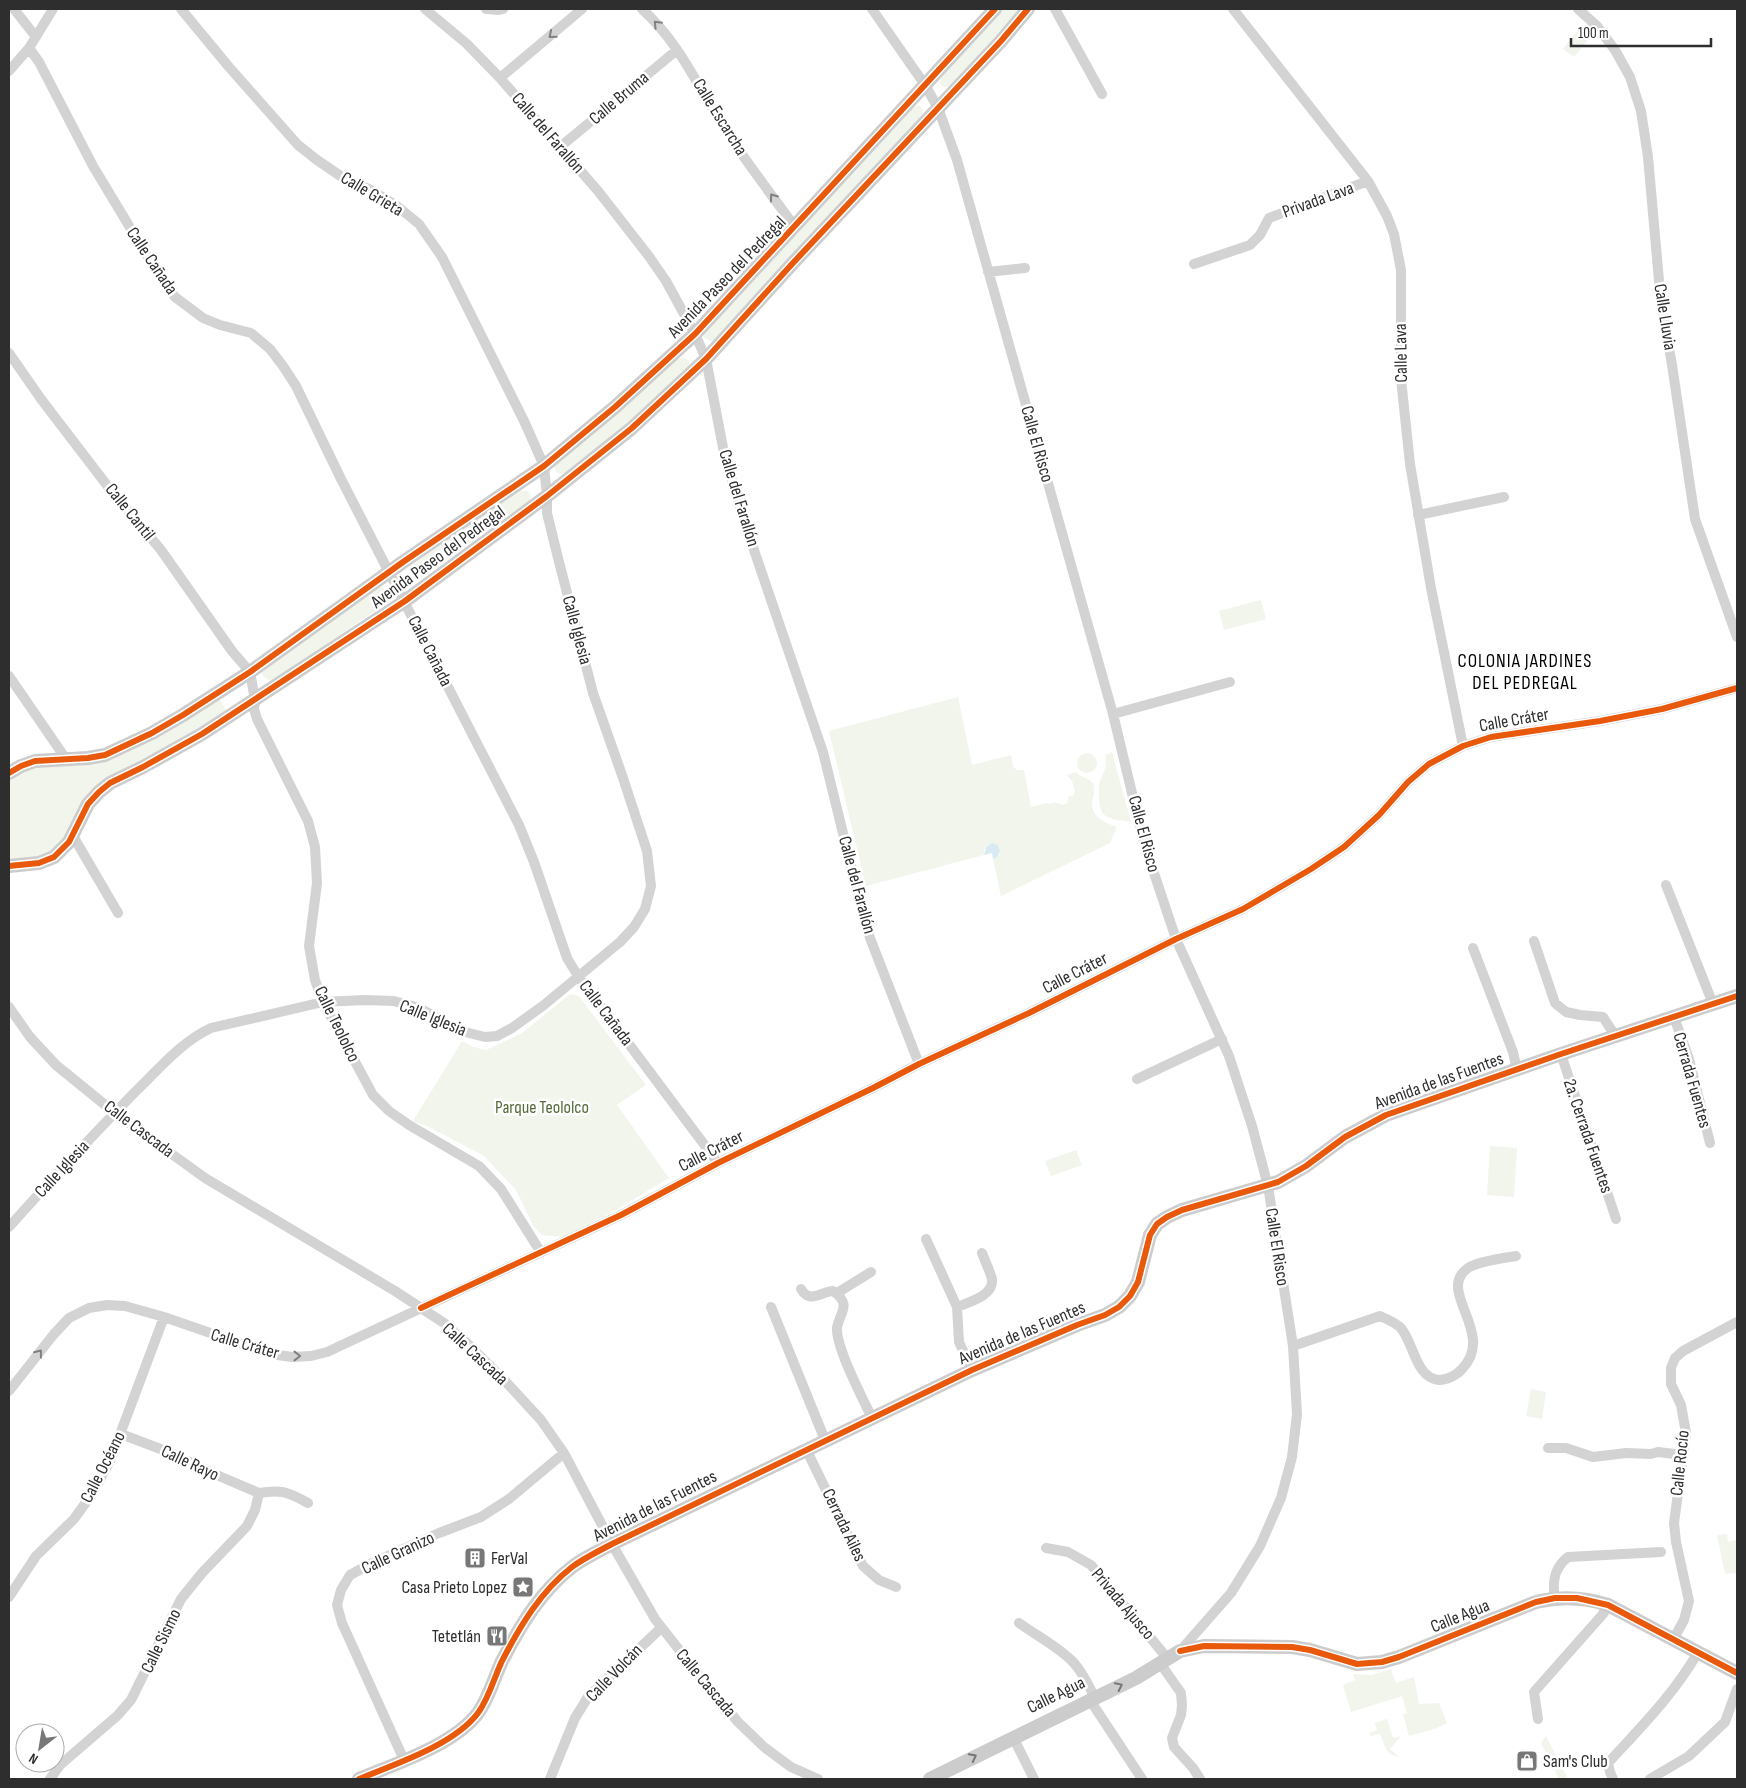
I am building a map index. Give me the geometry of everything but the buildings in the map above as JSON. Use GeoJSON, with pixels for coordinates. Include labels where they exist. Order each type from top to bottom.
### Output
{"type":"FeatureCollection","features":[{"type":"Feature","properties":{"kind":"main road","name":"Avenida Paseo del Pedregal"},"geometry":{"type":"LineString","coordinates":[[9,773],[28,763],[98,756],[152,733],[250,672],[544,466],[616,407],[695,334],[995,9]]}},
{"type":"Feature","properties":{"kind":"main road","name":"Avenida Paseo del Pedregal"},"geometry":{"type":"LineString","coordinates":[[9,866],[39,863],[60,852],[72,836],[88,804],[110,783],[174,750],[255,700],[405,601],[547,496],[632,428],[706,359],[792,264],[1001,42],[1028,9]]}},
{"type":"Feature","properties":{"kind":"main road","name":"Avenida de las Fuentes"},"geometry":{"type":"LineString","coordinates":[[359,1779],[444,1741],[478,1713],[492,1687],[502,1661],[535,1605],[552,1584],[573,1566],[612,1544],[972,1370],[1077,1325],[1105,1316],[1119,1307],[1130,1296],[1138,1282],[1150,1235],[1157,1224],[1167,1217],[1182,1210],[1268,1186],[1298,1171],[1345,1136],[1372,1121],[1560,1054],[1737,996]]}},
{"type":"Feature","properties":{"kind":"main road","name":"Calle Agua"},"geometry":{"type":"LineString","coordinates":[[930,1779],[1136,1678],[1180,1651],[1204,1646],[1292,1647],[1310,1650],[1348,1662],[1367,1664],[1382,1662],[1536,1602],[1555,1598],[1577,1598],[1608,1605],[1674,1638],[1737,1673]]}},
{"type":"Feature","properties":{"kind":"street"},"geometry":{"type":"LineString","coordinates":[[14,9],[36,37]]}},
{"type":"Feature","properties":{"kind":"street"},"geometry":{"type":"LineString","coordinates":[[9,70],[29,48],[53,9]]}},
{"type":"Feature","properties":{"kind":"street","name":"Calle Grieta"},"geometry":{"type":"LineString","coordinates":[[181,9],[298,145],[342,177],[369,189],[397,206],[419,224],[442,257],[527,427],[544,466],[547,496]]}},
{"type":"Feature","properties":{"kind":"street","name":"Calle del Farallón"},"geometry":{"type":"LineString","coordinates":[[426,9],[467,44],[500,78],[598,191],[666,281],[695,334],[706,359],[725,458],[823,752],[870,938],[919,1064]]}},
{"type":"Feature","properties":{"kind":"street"},"geometry":{"type":"LineString","coordinates":[[436,17],[444,9]]}},
{"type":"Feature","properties":{"kind":"street"},"geometry":{"type":"LineString","coordinates":[[486,9],[503,9]]}},
{"type":"Feature","properties":{"kind":"street"},"geometry":{"type":"LineString","coordinates":[[500,78],[582,9]]}},
{"type":"Feature","properties":{"kind":"street","name":"Calle Escarcha"},"geometry":{"type":"LineString","coordinates":[[642,9],[658,24],[677,50],[719,120],[795,227]]}},
{"type":"Feature","properties":{"kind":"street","name":"Calle El Risco"},"geometry":{"type":"LineString","coordinates":[[872,9],[926,85],[938,108],[957,160],[1113,714],[1144,842],[1176,939],[1222,1039],[1244,1100],[1268,1186],[1293,1346],[1297,1414],[1292,1457],[1281,1498],[1260,1546],[1232,1593],[1180,1651]]}},
{"type":"Feature","properties":{"kind":"street"},"geometry":{"type":"LineString","coordinates":[[1055,9],[1102,94]]}},
{"type":"Feature","properties":{"kind":"street","name":"Calle Lava"},"geometry":{"type":"LineString","coordinates":[[1233,9],[1368,181],[1394,234],[1399,254],[1402,294],[1401,379],[1410,464],[1418,515],[1463,746]]}},
{"type":"Feature","properties":{"kind":"street","name":"Calle Lluvia"},"geometry":{"type":"LineString","coordinates":[[1578,9],[1597,26],[1615,50],[1630,77],[1641,111],[1648,158],[1661,303],[1695,519],[1737,636]]}},
{"type":"Feature","properties":{"kind":"street","name":"Calle Cañada"},"geometry":{"type":"LineString","coordinates":[[29,48],[39,62],[93,166],[158,274],[175,297],[203,318],[220,325],[251,333],[270,349],[296,386],[389,573],[519,825],[534,862],[567,958],[578,976],[718,1163]]}},
{"type":"Feature","properties":{"kind":"street","name":"Calle Bruma"},"geometry":{"type":"LineString","coordinates":[[560,147],[677,50]]}},
{"type":"Feature","properties":{"kind":"street","name":"Privada Lava"},"geometry":{"type":"LineString","coordinates":[[1194,264],[1250,245],[1260,235],[1269,218],[1368,181]]}},
{"type":"Feature","properties":{"kind":"street"},"geometry":{"type":"LineString","coordinates":[[988,272],[1025,268]]}},
{"type":"Feature","properties":{"kind":"street","name":"Calle Cantil"},"geometry":{"type":"LineString","coordinates":[[9,353],[41,399],[161,550],[232,651],[250,672]]}},
{"type":"Feature","properties":{"kind":"street","name":"Calle Iglesia"},"geometry":{"type":"LineString","coordinates":[[9,1227],[116,1112],[195,1035],[211,1028],[323,1002],[364,1000],[394,1001],[419,1008],[461,1031],[485,1037],[498,1036],[544,1005],[620,942],[634,927],[645,909],[651,886],[647,851],[593,693],[547,513],[547,496]]}},
{"type":"Feature","properties":{"kind":"street"},"geometry":{"type":"LineString","coordinates":[[1418,515],[1504,497]]}},
{"type":"Feature","properties":{"kind":"street","name":"Calle Teololco"},"geometry":{"type":"LineString","coordinates":[[250,672],[257,719],[308,821],[315,847],[317,882],[309,946],[315,980],[323,1002],[373,1095],[389,1111],[409,1125],[479,1166],[502,1189],[540,1252]]}},
{"type":"Feature","properties":{"kind":"street"},"geometry":{"type":"LineString","coordinates":[[9,676],[66,759]]}},
{"type":"Feature","properties":{"kind":"street"},"geometry":{"type":"LineString","coordinates":[[1113,714],[1230,682]]}},
{"type":"Feature","properties":{"kind":"street","name":"Calle Cráter"},"geometry":{"type":"LineString","coordinates":[[9,1391],[54,1334],[70,1318],[89,1308],[106,1305],[125,1306],[271,1354],[302,1356],[327,1352],[621,1214],[718,1163],[919,1064],[1029,1013],[1176,939],[1243,909],[1344,847],[1379,815],[1408,782],[1429,764],[1463,746],[1491,737],[1653,711],[1737,688]]}},
{"type":"Feature","properties":{"kind":"street"},"geometry":{"type":"LineString","coordinates":[[72,836],[118,913]]}},
{"type":"Feature","properties":{"kind":"street"},"geometry":{"type":"LineString","coordinates":[[1666,885],[1713,1004]]}},
{"type":"Feature","properties":{"kind":"street"},"geometry":{"type":"LineString","coordinates":[[1534,941],[1554,1003],[1566,1012],[1603,1017],[1616,1037]]}},
{"type":"Feature","properties":{"kind":"street"},"geometry":{"type":"LineString","coordinates":[[1473,948],[1514,1052],[1517,1070]]}},
{"type":"Feature","properties":{"kind":"street","name":"Calle Cascada"},"geometry":{"type":"LineString","coordinates":[[9,1007],[30,1037],[56,1065],[204,1178],[421,1308],[451,1329],[505,1381],[540,1420],[564,1453],[612,1544],[662,1628],[738,1722],[764,1747],[791,1767],[818,1779]]}},
{"type":"Feature","properties":{"kind":"street","name":"Cerrada Fuentes"},"geometry":{"type":"LineString","coordinates":[[1674,1017],[1689,1059],[1710,1144]]}},
{"type":"Feature","properties":{"kind":"street"},"geometry":{"type":"LineString","coordinates":[[1137,1079],[1222,1039]]}},
{"type":"Feature","properties":{"kind":"street","name":"2a. Cerrada Fuentes"},"geometry":{"type":"LineString","coordinates":[[1560,1054],[1616,1219]]}},
{"type":"Feature","properties":{"kind":"street"},"geometry":{"type":"LineString","coordinates":[[926,1239],[957,1307],[960,1342],[972,1370]]}},
{"type":"Feature","properties":{"kind":"street"},"geometry":{"type":"LineString","coordinates":[[957,1307],[987,1293],[991,1287],[992,1280],[982,1253]]}},
{"type":"Feature","properties":{"kind":"street"},"geometry":{"type":"LineString","coordinates":[[1293,1346],[1380,1316],[1389,1319],[1400,1327],[1408,1338],[1423,1372],[1431,1378],[1440,1380],[1450,1377],[1461,1371],[1469,1361],[1474,1348],[1474,1335],[1458,1293],[1461,1275],[1468,1268],[1490,1260],[1516,1256]]}},
{"type":"Feature","properties":{"kind":"street"},"geometry":{"type":"LineString","coordinates":[[837,1293],[871,1272]]}},
{"type":"Feature","properties":{"kind":"street"},"geometry":{"type":"LineString","coordinates":[[801,1289],[804,1295],[809,1297],[833,1291],[837,1293],[843,1302],[844,1310],[837,1328],[841,1349],[872,1418]]}},
{"type":"Feature","properties":{"kind":"street"},"geometry":{"type":"LineString","coordinates":[[771,1307],[825,1440]]}},
{"type":"Feature","properties":{"kind":"street","name":"Calle Océano"},"geometry":{"type":"LineString","coordinates":[[9,1597],[36,1556],[74,1519],[92,1494],[110,1461],[152,1345],[164,1318]]}},
{"type":"Feature","properties":{"kind":"street","name":"Calle Rocío"},"geometry":{"type":"LineString","coordinates":[[1674,1638],[1684,1620],[1689,1601],[1674,1532],[1674,1515],[1686,1432],[1681,1405],[1671,1384],[1670,1373],[1673,1363],[1683,1350],[1737,1322]]}},
{"type":"Feature","properties":{"kind":"street","name":"Calle Rayo"},"geometry":{"type":"LineString","coordinates":[[121,1434],[172,1453],[259,1493]]}},
{"type":"Feature","properties":{"kind":"street"},"geometry":{"type":"LineString","coordinates":[[1548,1448],[1566,1448],[1593,1456],[1626,1452],[1650,1454],[1658,1452],[1682,1455]]}},
{"type":"Feature","properties":{"kind":"street","name":"Cerrada Ailes"},"geometry":{"type":"LineString","coordinates":[[806,1449],[863,1566],[879,1580],[896,1587]]}},
{"type":"Feature","properties":{"kind":"street","name":"Calle Granizo"},"geometry":{"type":"LineString","coordinates":[[404,1760],[342,1622],[337,1605],[341,1590],[350,1575],[439,1533],[481,1517],[509,1499],[564,1453]]}},
{"type":"Feature","properties":{"kind":"street"},"geometry":{"type":"LineString","coordinates":[[259,1493],[276,1490],[292,1494],[308,1503]]}},
{"type":"Feature","properties":{"kind":"street","name":"Calle Sismo"},"geometry":{"type":"LineString","coordinates":[[50,1779],[60,1765],[117,1716],[131,1700],[181,1600],[202,1573],[247,1526],[259,1493]]}},
{"type":"Feature","properties":{"kind":"street","name":"Privada Ajusco"},"geometry":{"type":"LineString","coordinates":[[1046,1548],[1068,1552],[1091,1565],[1164,1660],[1181,1694],[1181,1715],[1172,1738],[1174,1747],[1193,1768],[1200,1779]]}},
{"type":"Feature","properties":{"kind":"street"},"geometry":{"type":"LineString","coordinates":[[1555,1598],[1553,1590],[1555,1575],[1560,1563],[1568,1557],[1661,1552]]}},
{"type":"Feature","properties":{"kind":"street"},"geometry":{"type":"LineString","coordinates":[[1538,1719],[1534,1692],[1603,1614],[1608,1605]]}},
{"type":"Feature","properties":{"kind":"street"},"geometry":{"type":"LineString","coordinates":[[1019,1623],[1061,1652],[1081,1671],[1093,1699],[1142,1779]]}},
{"type":"Feature","properties":{"kind":"street","name":"Calle Volcán"},"geometry":{"type":"LineString","coordinates":[[550,1779],[575,1718],[588,1697],[662,1628]]}},
{"type":"Feature","properties":{"kind":"street"},"geometry":{"type":"LineString","coordinates":[[1613,1779],[1608,1763],[1654,1713],[1689,1668],[1698,1652]]}},
{"type":"Feature","properties":{"kind":"street"},"geometry":{"type":"LineString","coordinates":[[1650,1779],[1689,1756],[1725,1722],[1737,1689]]}},
{"type":"Feature","properties":{"kind":"street"},"geometry":{"type":"LineString","coordinates":[[1013,1737],[1034,1779]]}},
{"type":"Feature","properties":{"kind":"green space"},"geometry":{"type":"Polygon","coordinates":[[[1003,9],[1020,9],[997,37],[950,86],[942,86],[941,78],[1003,9]]]}},
{"type":"Feature","properties":{"kind":"green space"},"geometry":{"type":"Polygon","coordinates":[[[1581,26],[1592,35],[1574,57],[1563,49],[1581,26]]]}},
{"type":"Feature","properties":{"kind":"green space"},"geometry":{"type":"Polygon","coordinates":[[[918,105],[922,108],[924,115],[712,342],[703,337],[709,325],[912,109],[918,105]]]}},
{"type":"Feature","properties":{"kind":"green space"},"geometry":{"type":"Polygon","coordinates":[[[683,357],[689,361],[688,367],[632,420],[569,471],[562,474],[556,472],[554,465],[676,360],[683,357]]]}},
{"type":"Feature","properties":{"kind":"green space"},"geometry":{"type":"Polygon","coordinates":[[[519,491],[528,491],[531,496],[529,501],[429,573],[420,578],[412,576],[410,571],[412,565],[519,491]]]}},
{"type":"Feature","properties":{"kind":"green space"},"geometry":{"type":"Polygon","coordinates":[[[382,587],[390,596],[382,606],[277,678],[266,679],[262,674],[264,668],[377,588],[382,587]]]}},
{"type":"Feature","properties":{"kind":"green space"},"geometry":{"type":"Polygon","coordinates":[[[1261,600],[1266,619],[1224,630],[1219,611],[1261,600]]]}},
{"type":"Feature","properties":{"kind":"green space"},"geometry":{"type":"Polygon","coordinates":[[[958,697],[972,765],[1011,755],[1013,767],[1017,770],[1024,770],[1031,807],[1054,802],[1062,805],[1067,803],[1069,796],[1073,796],[1075,791],[1072,781],[1067,775],[1076,772],[1093,783],[1092,803],[1094,813],[1104,822],[1117,827],[1110,843],[1001,896],[993,859],[1000,854],[987,845],[984,855],[866,886],[829,731],[958,697]]]}},
{"type":"Feature","properties":{"kind":"green space"},"geometry":{"type":"Polygon","coordinates":[[[219,698],[227,712],[172,745],[108,778],[65,839],[45,856],[9,860],[9,780],[17,774],[36,767],[88,764],[219,698]]]}},
{"type":"Feature","properties":{"kind":"green space"},"geometry":{"type":"Polygon","coordinates":[[[1112,752],[1131,822],[1112,819],[1101,810],[1099,785],[1106,765],[1105,755],[1112,752]]]}},
{"type":"Feature","properties":{"kind":"green space"},"geometry":{"type":"Polygon","coordinates":[[[1087,753],[1094,756],[1097,763],[1094,770],[1087,773],[1080,770],[1077,763],[1080,756],[1087,753]]]}},
{"type":"Feature","properties":{"kind":"green space","name":"Parque Teololco"},"geometry":{"type":"Polygon","coordinates":[[[570,994],[579,996],[646,1085],[617,1105],[669,1178],[611,1213],[563,1237],[541,1235],[533,1225],[516,1190],[484,1156],[429,1127],[413,1121],[462,1041],[473,1047],[486,1050],[521,1034],[570,994]]]}},
{"type":"Feature","properties":{"kind":"green space"},"geometry":{"type":"Polygon","coordinates":[[[1490,1146],[1517,1148],[1514,1197],[1487,1195],[1490,1146]]]}},
{"type":"Feature","properties":{"kind":"green space"},"geometry":{"type":"Polygon","coordinates":[[[1076,1150],[1082,1165],[1051,1176],[1045,1161],[1076,1150]]]}},
{"type":"Feature","properties":{"kind":"green space"},"geometry":{"type":"Polygon","coordinates":[[[1531,1389],[1546,1392],[1542,1419],[1526,1416],[1531,1389]]]}},
{"type":"Feature","properties":{"kind":"green space"},"geometry":{"type":"Polygon","coordinates":[[[1727,1534],[1728,1542],[1737,1540],[1737,1573],[1725,1574],[1717,1535],[1727,1534]]]}},
{"type":"Feature","properties":{"kind":"green space"},"geometry":{"type":"Polygon","coordinates":[[[1391,1669],[1396,1683],[1414,1677],[1419,1704],[1439,1703],[1447,1723],[1409,1736],[1403,1714],[1407,1713],[1402,1696],[1351,1712],[1343,1685],[1355,1680],[1353,1674],[1372,1675],[1391,1669]]]}},
{"type":"Feature","properties":{"kind":"green space"},"geometry":{"type":"Polygon","coordinates":[[[1387,1719],[1393,1738],[1401,1736],[1390,1749],[1399,1757],[1386,1749],[1380,1734],[1371,1736],[1369,1733],[1377,1730],[1375,1723],[1387,1719]]]}},
{"type":"Feature","properties":{"kind":"green space"},"geometry":{"type":"Polygon","coordinates":[[[1546,1736],[1568,1779],[1559,1779],[1541,1743],[1546,1736]]]}},
{"type":"Feature","properties":{"kind":"shaded area"},"geometry":{"type":"Polygon","coordinates":[[[992,843],[998,845],[1000,851],[997,857],[993,859],[992,853],[984,855],[986,847],[992,843]]]}},
{"type":"Feature","properties":{"kind":"cycle path"},"geometry":{"type":"LineString","coordinates":[[9,773],[35,761],[88,758],[105,755],[152,733],[250,672],[403,562],[544,466],[615,407],[695,334],[995,9]]}},
{"type":"Feature","properties":{"kind":"cycle path"},"geometry":{"type":"LineString","coordinates":[[9,866],[39,863],[54,857],[69,842],[88,804],[110,783],[202,734],[405,601],[547,496],[632,428],[706,359],[792,264],[1001,41],[1028,9]]}},
{"type":"Feature","properties":{"kind":"cycle path"},"geometry":{"type":"LineString","coordinates":[[421,1308],[621,1215],[718,1163],[919,1064],[1029,1013],[1176,939],[1243,909],[1344,847],[1379,815],[1408,782],[1429,764],[1463,746],[1491,737],[1600,721],[1662,709],[1737,688]]}},
{"type":"Feature","properties":{"kind":"cycle path"},"geometry":{"type":"LineString","coordinates":[[359,1779],[439,1744],[467,1724],[482,1707],[502,1661],[532,1610],[561,1576],[577,1564],[612,1544],[972,1370],[1105,1315],[1119,1307],[1130,1296],[1138,1282],[1150,1235],[1157,1224],[1167,1217],[1182,1210],[1278,1182],[1306,1166],[1345,1137],[1386,1115],[1561,1054],[1737,996]]}},
{"type":"Feature","properties":{"kind":"cycle path"},"geometry":{"type":"LineString","coordinates":[[1180,1651],[1204,1646],[1292,1647],[1310,1650],[1357,1664],[1382,1662],[1399,1657],[1536,1602],[1555,1598],[1577,1598],[1608,1605],[1737,1673]]}},
{"type":"Feature","properties":{"kind":"place","name":"FerVal"},"geometry":{"type":"Point","coordinates":[475,1558]}},
{"type":"Feature","properties":{"kind":"place","name":"Casa Prieto Lopez"},"geometry":{"type":"Point","coordinates":[523,1587]}},
{"type":"Feature","properties":{"kind":"place","name":"Tetetlán"},"geometry":{"type":"Point","coordinates":[497,1636]}},
{"type":"Feature","properties":{"kind":"place","name":"Sam's Club"},"geometry":{"type":"Point","coordinates":[1527,1761]}},
{"type":"Feature","properties":{"kind":"district","name":"COLONIA JARDINES DEL PEDREGAL"},"geometry":{"type":"Point","coordinates":[1525,672]}}]}
